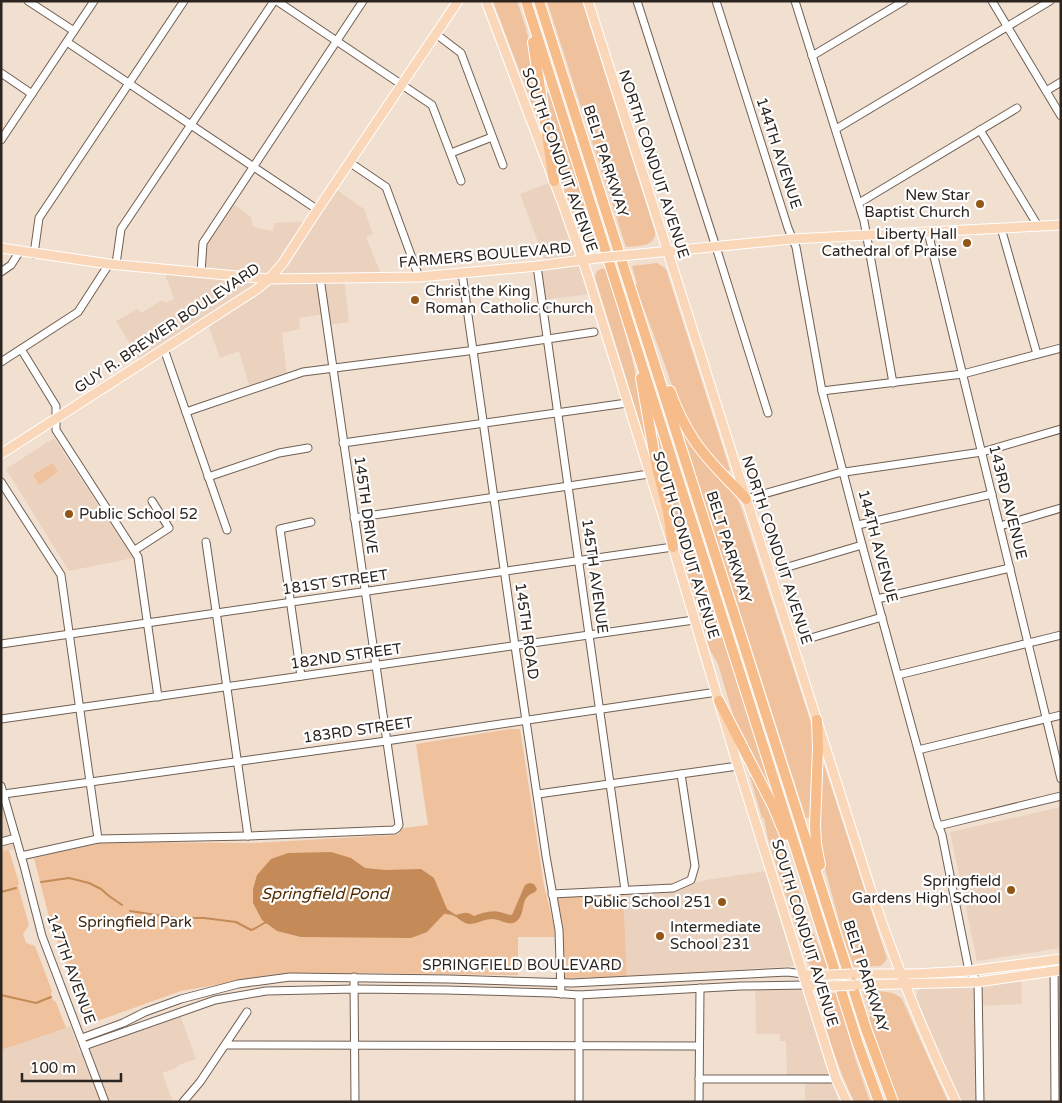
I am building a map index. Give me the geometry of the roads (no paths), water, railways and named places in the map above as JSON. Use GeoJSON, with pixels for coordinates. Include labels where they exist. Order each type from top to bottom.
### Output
{"type":"FeatureCollection","features":[{"type":"Feature","properties":{"kind":"highway"},"geometry":{"type":"LineString","coordinates":[[526,1],[538,65],[554,181]]}},
{"type":"Feature","properties":{"kind":"highway","name":"BELT PARKWAY"},"geometry":{"type":"LineString","coordinates":[[526,1],[858,1044],[879,1102]]}},
{"type":"Feature","properties":{"kind":"highway","name":"BELT PARKWAY"},"geometry":{"type":"LineString","coordinates":[[538,1],[871,1044],[893,1102]]}},
{"type":"Feature","properties":{"kind":"highway"},"geometry":{"type":"LineString","coordinates":[[642,323],[688,432],[702,451],[746,499]]}},
{"type":"Feature","properties":{"kind":"highway"},"geometry":{"type":"LineString","coordinates":[[634,340],[656,464],[668,511],[672,547]]}},
{"type":"Feature","properties":{"kind":"highway"},"geometry":{"type":"LineString","coordinates":[[718,697],[778,816],[793,859],[814,904]]}},
{"type":"Feature","properties":{"kind":"highway"},"geometry":{"type":"LineString","coordinates":[[817,720],[815,835],[827,903]]}},
{"type":"Feature","properties":{"kind":"main road","name":"GUY R. BREWER BOULEVARD"},"geometry":{"type":"LineString","coordinates":[[1,454],[257,289],[269,279],[283,263],[458,1]]}},
{"type":"Feature","properties":{"kind":"main road","name":"SOUTH CONDUIT AVENUE"},"geometry":{"type":"LineString","coordinates":[[486,1],[583,260],[806,985],[836,1078],[847,1102]]}},
{"type":"Feature","properties":{"kind":"main road","name":"NORTH CONDUIT AVENUE"},"geometry":{"type":"LineString","coordinates":[[588,1],[873,896],[904,984],[956,1102]]}},
{"type":"Feature","properties":{"kind":"main road","name":"FARMERS BOULEVARD"},"geometry":{"type":"LineString","coordinates":[[1,248],[112,264],[269,279],[419,277],[792,239],[1061,226]]}},
{"type":"Feature","properties":{"kind":"main road","name":"SPRINGFIELD BOULEVARD"},"geometry":{"type":"LineString","coordinates":[[803,974],[914,974],[1057,960]]}},
{"type":"Feature","properties":{"kind":"main road","name":"SPRINGFIELD BOULEVARD"},"geometry":{"type":"LineString","coordinates":[[806,985],[978,982],[1057,970]]}},
{"type":"Feature","properties":{"kind":"street"},"geometry":{"type":"LineString","coordinates":[[28,1],[74,31]]}},
{"type":"Feature","properties":{"kind":"street"},"geometry":{"type":"LineString","coordinates":[[1,140],[94,1]]}},
{"type":"Feature","properties":{"kind":"street"},"geometry":{"type":"LineString","coordinates":[[34,254],[40,218],[184,1]]}},
{"type":"Feature","properties":{"kind":"street"},"geometry":{"type":"LineString","coordinates":[[1,362],[78,312],[112,264],[121,229],[275,1],[432,105],[462,181]]}},
{"type":"Feature","properties":{"kind":"street"},"geometry":{"type":"LineString","coordinates":[[201,273],[203,243],[363,1]]}},
{"type":"Feature","properties":{"kind":"street"},"geometry":{"type":"LineString","coordinates":[[638,1],[768,413]]}},
{"type":"Feature","properties":{"kind":"street","name":"144TH AVENUE"},"geometry":{"type":"LineString","coordinates":[[716,1],[796,248],[822,391],[942,836],[969,970],[978,982]]}},
{"type":"Feature","properties":{"kind":"street"},"geometry":{"type":"LineString","coordinates":[[795,1],[859,203],[867,234],[893,383]]}},
{"type":"Feature","properties":{"kind":"street"},"geometry":{"type":"LineString","coordinates":[[812,56],[904,1]]}},
{"type":"Feature","properties":{"kind":"street"},"geometry":{"type":"LineString","coordinates":[[992,1],[1061,116]]}},
{"type":"Feature","properties":{"kind":"street"},"geometry":{"type":"LineString","coordinates":[[836,129],[1050,1]]}},
{"type":"Feature","properties":{"kind":"street"},"geometry":{"type":"LineString","coordinates":[[436,34],[461,52],[503,165]]}},
{"type":"Feature","properties":{"kind":"street"},"geometry":{"type":"LineString","coordinates":[[67,42],[318,210]]}},
{"type":"Feature","properties":{"kind":"street"},"geometry":{"type":"LineString","coordinates":[[1,73],[32,94]]}},
{"type":"Feature","properties":{"kind":"street"},"geometry":{"type":"LineString","coordinates":[[1046,91],[1061,82]]}},
{"type":"Feature","properties":{"kind":"street"},"geometry":{"type":"LineString","coordinates":[[859,203],[1018,108]]}},
{"type":"Feature","properties":{"kind":"street"},"geometry":{"type":"LineString","coordinates":[[980,130],[1038,226]]}},
{"type":"Feature","properties":{"kind":"street"},"geometry":{"type":"LineString","coordinates":[[451,153],[492,137]]}},
{"type":"Feature","properties":{"kind":"street"},"geometry":{"type":"LineString","coordinates":[[349,162],[386,187],[419,277]]}},
{"type":"Feature","properties":{"kind":"street"},"geometry":{"type":"LineString","coordinates":[[1001,228],[1037,354]]}},
{"type":"Feature","properties":{"kind":"street","name":"143RD AVENUE"},"geometry":{"type":"LineString","coordinates":[[928,232],[1061,779]]}},
{"type":"Feature","properties":{"kind":"street"},"geometry":{"type":"LineString","coordinates":[[1,272],[11,265],[20,252]]}},
{"type":"Feature","properties":{"kind":"street","name":"145TH AVENUE"},"geometry":{"type":"LineString","coordinates":[[537,266],[625,890]]}},
{"type":"Feature","properties":{"kind":"street","name":"145TH ROAD"},"geometry":{"type":"LineString","coordinates":[[462,273],[504,572],[559,930],[560,994]]}},
{"type":"Feature","properties":{"kind":"street","name":"145TH DRIVE"},"geometry":{"type":"LineString","coordinates":[[248,836],[394,830],[399,825],[320,278]]}},
{"type":"Feature","properties":{"kind":"street"},"geometry":{"type":"LineString","coordinates":[[186,412],[303,372],[594,332]]}},
{"type":"Feature","properties":{"kind":"street"},"geometry":{"type":"LineString","coordinates":[[822,391],[963,374],[1061,348]]}},
{"type":"Feature","properties":{"kind":"street"},"geometry":{"type":"LineString","coordinates":[[21,349],[56,406],[56,430],[138,557],[158,697]]}},
{"type":"Feature","properties":{"kind":"street"},"geometry":{"type":"LineString","coordinates":[[164,349],[227,530]]}},
{"type":"Feature","properties":{"kind":"street"},"geometry":{"type":"LineString","coordinates":[[343,444],[627,402]]}},
{"type":"Feature","properties":{"kind":"street"},"geometry":{"type":"LineString","coordinates":[[746,499],[844,472],[982,452],[1061,429]]}},
{"type":"Feature","properties":{"kind":"street"},"geometry":{"type":"LineString","coordinates":[[208,477],[279,453],[308,448]]}},
{"type":"Feature","properties":{"kind":"street"},"geometry":{"type":"LineString","coordinates":[[354,518],[649,474]]}},
{"type":"Feature","properties":{"kind":"street"},"geometry":{"type":"LineString","coordinates":[[1,482],[61,575],[98,839]]}},
{"type":"Feature","properties":{"kind":"street"},"geometry":{"type":"LineString","coordinates":[[858,525],[992,494]]}},
{"type":"Feature","properties":{"kind":"street"},"geometry":{"type":"LineString","coordinates":[[134,550],[169,528],[152,501]]}},
{"type":"Feature","properties":{"kind":"street"},"geometry":{"type":"LineString","coordinates":[[1000,526],[1061,508]]}},
{"type":"Feature","properties":{"kind":"street"},"geometry":{"type":"LineString","coordinates":[[301,676],[280,529],[311,522]]}},
{"type":"Feature","properties":{"kind":"street"},"geometry":{"type":"LineString","coordinates":[[21,856],[98,839],[248,836],[206,542]]}},
{"type":"Feature","properties":{"kind":"street"},"geometry":{"type":"LineString","coordinates":[[781,569],[862,545]]}},
{"type":"Feature","properties":{"kind":"street","name":"181ST STREET"},"geometry":{"type":"LineString","coordinates":[[1,644],[672,547]]}},
{"type":"Feature","properties":{"kind":"street"},"geometry":{"type":"LineString","coordinates":[[877,599],[1010,568]]}},
{"type":"Feature","properties":{"kind":"street"},"geometry":{"type":"LineString","coordinates":[[804,640],[882,616]]}},
{"type":"Feature","properties":{"kind":"street","name":"182ND STREET"},"geometry":{"type":"LineString","coordinates":[[1,719],[694,620]]}},
{"type":"Feature","properties":{"kind":"street"},"geometry":{"type":"LineString","coordinates":[[898,675],[1061,635]]}},
{"type":"Feature","properties":{"kind":"street","name":"183RD STREET"},"geometry":{"type":"LineString","coordinates":[[4,794],[526,720],[718,697]]}},
{"type":"Feature","properties":{"kind":"street"},"geometry":{"type":"LineString","coordinates":[[918,750],[1061,715]]}},
{"type":"Feature","properties":{"kind":"street"},"geometry":{"type":"LineString","coordinates":[[538,794],[738,766]]}},
{"type":"Feature","properties":{"kind":"street"},"geometry":{"type":"LineString","coordinates":[[552,894],[673,888],[691,880],[694,866],[681,774]]}},
{"type":"Feature","properties":{"kind":"street","name":"147TH AVENUE"},"geometry":{"type":"LineString","coordinates":[[1,786],[42,936],[105,1102]]}},
{"type":"Feature","properties":{"kind":"street"},"geometry":{"type":"LineString","coordinates":[[938,826],[1061,796]]}},
{"type":"Feature","properties":{"kind":"street"},"geometry":{"type":"LineString","coordinates":[[1,842],[16,838]]}},
{"type":"Feature","properties":{"kind":"street"},"geometry":{"type":"LineString","coordinates":[[1055,1102],[1057,960]]}},
{"type":"Feature","properties":{"kind":"street","name":"SPRINGFIELD BOULEVARD"},"geometry":{"type":"LineString","coordinates":[[83,1042],[145,1012],[180,999],[238,984],[290,977],[572,982],[788,972],[803,974]]}},
{"type":"Feature","properties":{"kind":"street"},"geometry":{"type":"LineString","coordinates":[[354,977],[354,1102]]}},
{"type":"Feature","properties":{"kind":"street"},"geometry":{"type":"LineString","coordinates":[[978,982],[980,1102]]}},
{"type":"Feature","properties":{"kind":"street","name":"SPRINGFIELD BOULEVARD"},"geometry":{"type":"LineString","coordinates":[[83,1042],[215,1000],[266,991],[355,989],[446,990],[579,995],[700,988],[806,985]]}},
{"type":"Feature","properties":{"kind":"street"},"geometry":{"type":"LineString","coordinates":[[699,1102],[700,988]]}},
{"type":"Feature","properties":{"kind":"street"},"geometry":{"type":"LineString","coordinates":[[579,995],[579,1102]]}},
{"type":"Feature","properties":{"kind":"street"},"geometry":{"type":"LineString","coordinates":[[183,1102],[200,1082],[247,1012]]}},
{"type":"Feature","properties":{"kind":"street"},"geometry":{"type":"LineString","coordinates":[[225,1045],[699,1046]]}},
{"type":"Feature","properties":{"kind":"street"},"geometry":{"type":"LineString","coordinates":[[699,1079],[836,1078]]}},
{"type":"Feature","properties":{"kind":"water","name":"Springfield Pond"},"geometry":{"type":"Polygon","coordinates":[[[331,852],[351,858],[365,868],[385,870],[421,869],[434,878],[447,909],[456,915],[467,913],[474,916],[493,911],[512,915],[525,885],[529,883],[534,884],[537,889],[527,897],[520,917],[514,923],[492,919],[469,924],[452,915],[444,914],[427,932],[411,938],[301,937],[277,931],[262,920],[253,903],[253,889],[257,875],[271,859],[288,853],[331,852]]]}},
{"type":"Feature","properties":{"kind":"waterway"},"geometry":{"type":"LineString","coordinates":[[41,882],[69,878],[89,883],[101,889],[122,905]]}},
{"type":"Feature","properties":{"kind":"waterway"},"geometry":{"type":"LineString","coordinates":[[1,892],[16,888]]}},
{"type":"Feature","properties":{"kind":"waterway"},"geometry":{"type":"LineString","coordinates":[[130,911],[176,918],[204,918],[236,922],[251,930],[267,922]]}},
{"type":"Feature","properties":{"kind":"waterway"},"geometry":{"type":"LineString","coordinates":[[1,995],[36,1003],[51,997]]}},
{"type":"Feature","properties":{"kind":"place","name":"New Star Baptist Church"},"geometry":{"type":"Point","coordinates":[980,204]}},
{"type":"Feature","properties":{"kind":"place","name":"Liberty Hall Cathedral of Praise"},"geometry":{"type":"Point","coordinates":[967,243]}},
{"type":"Feature","properties":{"kind":"place","name":"Christ the King Roman Catholic Church"},"geometry":{"type":"Point","coordinates":[415,300]}},
{"type":"Feature","properties":{"kind":"place","name":"Public School 52"},"geometry":{"type":"Point","coordinates":[69,514]}},
{"type":"Feature","properties":{"kind":"place","name":"Springfield Gardens High School"},"geometry":{"type":"Point","coordinates":[1011,890]}},
{"type":"Feature","properties":{"kind":"place","name":"Public School 251"},"geometry":{"type":"Point","coordinates":[722,902]}},
{"type":"Feature","properties":{"kind":"place","name":"Intermediate School 231"},"geometry":{"type":"Point","coordinates":[660,936]}},
{"type":"Feature","properties":{"kind":"park label","name":"Springfield Park"},"geometry":{"type":"Point","coordinates":[135,922]}}]}
